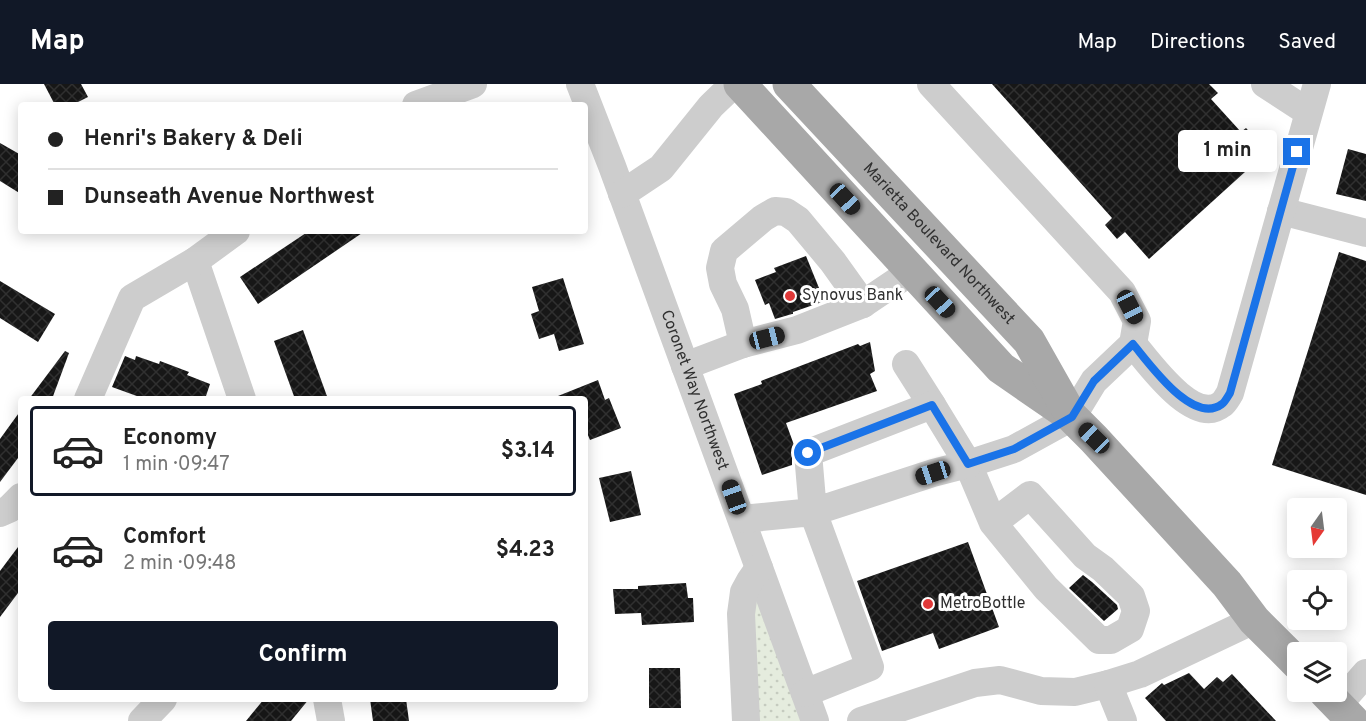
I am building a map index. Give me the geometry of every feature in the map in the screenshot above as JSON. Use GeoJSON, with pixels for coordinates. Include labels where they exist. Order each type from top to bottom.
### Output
{"type":"FeatureCollection","features":[{"type":"Feature","properties":{"kind":"main road"},"geometry":{"type":"LineString","coordinates":[[740,84],[1001,368],[1072,417],[1094,438],[1227,584],[1254,620],[1287,653]]}},
{"type":"Feature","properties":{"kind":"main road","name":"Marietta Boulevard Northwest"},"geometry":{"type":"LineString","coordinates":[[789,84],[1029,341],[1072,417]]}},
{"type":"Feature","properties":{"kind":"street"},"geometry":{"type":"LineString","coordinates":[[424,102],[473,84]]}},
{"type":"Feature","properties":{"kind":"street"},"geometry":{"type":"LineString","coordinates":[[622,194],[661,168],[711,106],[734,84]]}},
{"type":"Feature","properties":{"kind":"street"},"geometry":{"type":"LineString","coordinates":[[742,519],[813,512],[1014,449],[1072,417],[1094,381],[1133,344],[1137,321],[1122,292],[931,84]]}},
{"type":"Feature","properties":{"kind":"street"},"geometry":{"type":"LineString","coordinates":[[1265,84],[1308,112]]}},
{"type":"Feature","properties":{"kind":"street"},"geometry":{"type":"LineString","coordinates":[[1133,344],[1168,385],[1193,406],[1208,410],[1223,404],[1230,393],[1317,84]]}},
{"type":"Feature","properties":{"kind":"street","name":"Coronet Way Northwest"},"geometry":{"type":"LineString","coordinates":[[581,86],[587,102]]}},
{"type":"Feature","properties":{"kind":"street","name":"Coronet Way Northwest"},"geometry":{"type":"LineString","coordinates":[[588,104],[815,721]]}},
{"type":"Feature","properties":{"kind":"street"},"geometry":{"type":"LineString","coordinates":[[742,344],[735,309],[723,284],[720,268],[724,251],[763,218],[775,211],[786,212],[798,220],[864,304]]}},
{"type":"Feature","properties":{"kind":"street"},"geometry":{"type":"LineString","coordinates":[[1281,211],[1366,233]]}},
{"type":"Feature","properties":{"kind":"street"},"geometry":{"type":"LineString","coordinates":[[89,396],[132,298],[195,261],[232,234]]}},
{"type":"Feature","properties":{"kind":"street"},"geometry":{"type":"LineString","coordinates":[[195,261],[241,396]]}},
{"type":"Feature","properties":{"kind":"street"},"geometry":{"type":"LineString","coordinates":[[685,366],[742,344],[797,330],[864,304],[912,271]]}},
{"type":"Feature","properties":{"kind":"street"},"geometry":{"type":"LineString","coordinates":[[906,364],[968,464],[993,523],[1047,588],[1099,640],[1111,640],[1130,629],[1136,611],[1131,596],[1103,569],[1085,556],[1030,495],[993,523]]}},
{"type":"Feature","properties":{"kind":"street"},"geometry":{"type":"LineString","coordinates":[[804,693],[870,667],[813,512],[808,453],[932,405]]}},
{"type":"Feature","properties":{"kind":"street"},"geometry":{"type":"LineString","coordinates":[[0,513],[9,509],[18,500]]}},
{"type":"Feature","properties":{"kind":"street"},"geometry":{"type":"LineString","coordinates":[[746,721],[741,614],[744,592],[759,568]]}},
{"type":"Feature","properties":{"kind":"street"},"geometry":{"type":"LineString","coordinates":[[861,721],[975,683],[1000,680],[1041,691],[1075,692],[1108,684],[1140,675],[1254,620]]}},
{"type":"Feature","properties":{"kind":"street"},"geometry":{"type":"LineString","coordinates":[[1339,706],[1366,673]]}},
{"type":"Feature","properties":{"kind":"street"},"geometry":{"type":"LineString","coordinates":[[1108,684],[1123,721]]}},
{"type":"Feature","properties":{"kind":"street"},"geometry":{"type":"LineString","coordinates":[[142,721],[160,702]]}},
{"type":"Feature","properties":{"kind":"street"},"geometry":{"type":"LineString","coordinates":[[328,702],[331,721]]}},
{"type":"Feature","properties":{"kind":"shaded area"},"geometry":{"type":"Polygon","coordinates":[[[750,581],[804,721],[754,721],[750,581]]]}},
{"type":"Feature","properties":{"kind":"building"},"geometry":{"type":"Polygon","coordinates":[[[44,84],[81,84],[88,97],[78,102],[53,102],[44,84]]]}},
{"type":"Feature","properties":{"kind":"building"},"geometry":{"type":"Polygon","coordinates":[[[992,84],[1209,84],[1218,93],[1211,99],[1241,132],[1246,128],[1267,152],[1149,259],[1125,232],[1117,239],[1105,225],[1112,218],[992,84]]]}},
{"type":"Feature","properties":{"kind":"building"},"geometry":{"type":"Polygon","coordinates":[[[0,143],[18,153],[18,192],[0,181],[0,143]]]}},
{"type":"Feature","properties":{"kind":"building"},"geometry":{"type":"Polygon","coordinates":[[[1348,149],[1366,154],[1366,201],[1336,194],[1348,149]]]}},
{"type":"Feature","properties":{"kind":"building"},"geometry":{"type":"Polygon","coordinates":[[[304,234],[361,234],[258,304],[240,277],[304,234]]]}},
{"type":"Feature","properties":{"kind":"building"},"geometry":{"type":"Polygon","coordinates":[[[1339,252],[1366,261],[1366,495],[1272,465],[1339,252]]]}},
{"type":"Feature","properties":{"kind":"building","name":"Synovus Bank"},"geometry":{"type":"Polygon","coordinates":[[[806,256],[822,302],[775,319],[769,303],[765,305],[755,280],[776,272],[774,268],[806,256]]]}},
{"type":"Feature","properties":{"kind":"building"},"geometry":{"type":"Polygon","coordinates":[[[563,278],[584,344],[559,351],[554,334],[539,339],[531,314],[539,311],[532,287],[563,278]]]}},
{"type":"Feature","properties":{"kind":"building"},"geometry":{"type":"Polygon","coordinates":[[[0,281],[55,314],[38,342],[0,318],[0,281]]]}},
{"type":"Feature","properties":{"kind":"building"},"geometry":{"type":"Polygon","coordinates":[[[303,330],[327,396],[294,396],[274,341],[303,330]]]}},
{"type":"Feature","properties":{"kind":"building"},"geometry":{"type":"Polygon","coordinates":[[[870,342],[875,371],[870,374],[877,391],[786,423],[794,445],[792,465],[762,475],[734,394],[762,384],[761,381],[858,344],[860,346],[870,342]]]}},
{"type":"Feature","properties":{"kind":"building"},"geometry":{"type":"Polygon","coordinates":[[[65,351],[69,353],[53,396],[31,396],[65,351]]]}},
{"type":"Feature","properties":{"kind":"building"},"geometry":{"type":"Polygon","coordinates":[[[125,356],[135,360],[136,356],[159,364],[160,361],[189,372],[187,375],[210,384],[206,396],[137,396],[112,387],[125,356]]]}},
{"type":"Feature","properties":{"kind":"building"},"geometry":{"type":"Polygon","coordinates":[[[598,380],[605,400],[609,398],[621,428],[590,440],[588,396],[558,396],[598,380]]]}},
{"type":"Feature","properties":{"kind":"building"},"geometry":{"type":"Polygon","coordinates":[[[18,414],[18,458],[0,482],[0,439],[18,414]]]}},
{"type":"Feature","properties":{"kind":"building"},"geometry":{"type":"Polygon","coordinates":[[[631,471],[641,515],[610,522],[599,478],[631,471]]]}},
{"type":"Feature","properties":{"kind":"building","name":"MetroBottle"},"geometry":{"type":"Polygon","coordinates":[[[968,542],[999,627],[939,649],[933,633],[882,651],[857,581],[968,542]]]}},
{"type":"Feature","properties":{"kind":"building"},"geometry":{"type":"Polygon","coordinates":[[[18,547],[18,593],[0,617],[0,571],[18,547]]]}},
{"type":"Feature","properties":{"kind":"building"},"geometry":{"type":"Polygon","coordinates":[[[1083,575],[1117,605],[1118,609],[1104,621],[1069,588],[1083,575]]]}},
{"type":"Feature","properties":{"kind":"building"},"geometry":{"type":"Polygon","coordinates":[[[686,583],[688,598],[693,598],[694,622],[642,625],[641,613],[615,614],[613,589],[638,589],[638,586],[686,583]]]}},
{"type":"Feature","properties":{"kind":"building"},"geometry":{"type":"Polygon","coordinates":[[[649,668],[680,668],[681,708],[649,708],[649,668]]]}},
{"type":"Feature","properties":{"kind":"building"},"geometry":{"type":"Polygon","coordinates":[[[1189,673],[1204,689],[1217,677],[1223,682],[1232,674],[1276,721],[1166,721],[1145,698],[1162,683],[1164,685],[1189,673]]]}},
{"type":"Feature","properties":{"kind":"building"},"geometry":{"type":"Polygon","coordinates":[[[262,702],[307,702],[291,721],[246,721],[262,702]]]}},
{"type":"Feature","properties":{"kind":"building"},"geometry":{"type":"Polygon","coordinates":[[[370,702],[406,702],[409,721],[373,721],[370,702]]]}},
{"type":"Feature","properties":{"kind":"place","name":"Synovus Bank"},"geometry":{"type":"Point","coordinates":[790,296]}},
{"type":"Feature","properties":{"kind":"place","name":"MetroBottle"},"geometry":{"type":"Point","coordinates":[928,604]}},
{"type":"Feature","properties":{"kind":"route"},"geometry":{"type":"LineString","coordinates":[[808,453],[932,405],[968,464],[1014,449],[1072,417],[1094,381],[1133,344],[1168,385],[1193,406],[1208,410],[1223,404],[1230,393],[1297,152]]}}]}
